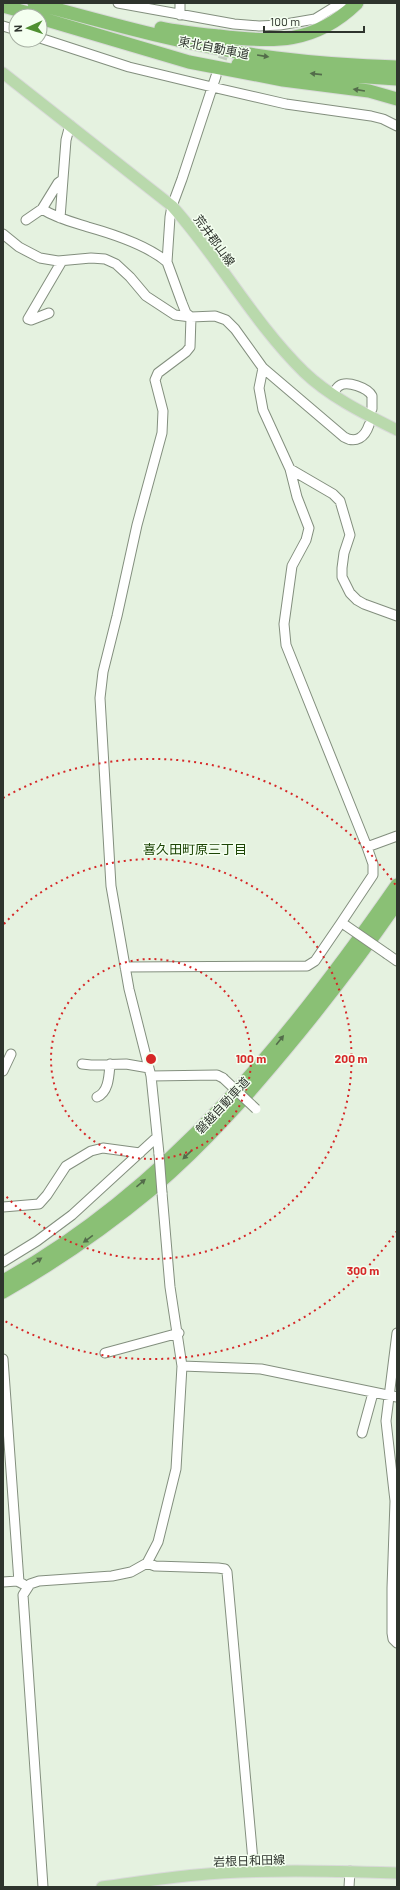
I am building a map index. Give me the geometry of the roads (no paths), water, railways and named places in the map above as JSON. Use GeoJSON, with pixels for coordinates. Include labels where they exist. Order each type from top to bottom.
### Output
{"type":"FeatureCollection","features":[{"type":"Feature","properties":{"kind":"highway","name":"東北自動車道"},"geometry":{"type":"LineString","coordinates":[[34,3],[165,37],[237,52],[331,64],[397,67]]}},
{"type":"Feature","properties":{"kind":"highway"},"geometry":{"type":"LineString","coordinates":[[38,3],[166,29],[260,41],[284,40],[310,33],[334,21],[357,3]]}},
{"type":"Feature","properties":{"kind":"highway","name":"東北自動車道"},"geometry":{"type":"LineString","coordinates":[[48,19],[162,48],[236,63],[323,74],[397,79]]}},
{"type":"Feature","properties":{"kind":"highway"},"geometry":{"type":"LineString","coordinates":[[48,19],[189,62],[283,80],[369,91],[397,99]]}},
{"type":"Feature","properties":{"kind":"highway"},"geometry":{"type":"LineString","coordinates":[[343,960],[397,875]]}},
{"type":"Feature","properties":{"kind":"highway","name":"磐越自動車道"},"geometry":{"type":"LineString","coordinates":[[3,1280],[29,1266],[102,1216],[167,1161],[208,1121],[251,1074],[307,1007],[397,885]]}},
{"type":"Feature","properties":{"kind":"highway","name":"磐越自動車道"},"geometry":{"type":"LineString","coordinates":[[3,1292],[34,1275],[109,1224],[153,1188],[215,1129],[255,1085],[316,1011],[397,903]]}},
{"type":"Feature","properties":{"kind":"highway"},"geometry":{"type":"LineString","coordinates":[[316,1011],[364,963],[397,918]]}},
{"type":"Feature","properties":{"kind":"main road","name":"荒井郡山線"},"geometry":{"type":"LineString","coordinates":[[3,73],[172,206],[193,230],[238,294],[284,351],[305,373],[333,394],[364,413],[397,430]]}},
{"type":"Feature","properties":{"kind":"main road","name":"岩根日和田線"},"geometry":{"type":"LineString","coordinates":[[102,1887],[196,1875],[254,1872],[397,1873]]}},
{"type":"Feature","properties":{"kind":"street"},"geometry":{"type":"LineString","coordinates":[[118,3],[180,15],[233,28],[297,24],[315,19],[341,3]]}},
{"type":"Feature","properties":{"kind":"street"},"geometry":{"type":"LineString","coordinates":[[180,3],[180,15]]}},
{"type":"Feature","properties":{"kind":"street"},"geometry":{"type":"LineString","coordinates":[[48,41],[129,67],[286,104],[371,116],[383,119],[397,126]]}},
{"type":"Feature","properties":{"kind":"street"},"geometry":{"type":"LineString","coordinates":[[3,1582],[23,1584],[39,1581],[123,1575],[138,1570],[147,1563],[158,1542],[176,1469],[182,1366],[179,1333],[170,1287],[159,1154],[150,1072],[130,995],[112,886],[100,687],[137,525],[162,432],[163,411],[155,380],[158,373],[186,352],[190,347],[190,318],[184,308],[167,262],[172,206],[216,76]]}},
{"type":"Feature","properties":{"kind":"street"},"geometry":{"type":"LineString","coordinates":[[60,218],[66,135],[70,125]]}},
{"type":"Feature","properties":{"kind":"street"},"geometry":{"type":"LineString","coordinates":[[26,220],[42,209],[58,183],[62,180]]}},
{"type":"Feature","properties":{"kind":"street"},"geometry":{"type":"LineString","coordinates":[[42,209],[60,218],[120,237],[153,253],[167,262]]}},
{"type":"Feature","properties":{"kind":"street"},"geometry":{"type":"LineString","coordinates":[[3,234],[19,247],[40,258],[62,261],[91,258],[111,262],[119,266],[146,296],[175,315],[190,318],[215,316],[226,320],[235,329],[263,368],[348,439],[362,438],[367,433],[369,425]]}},
{"type":"Feature","properties":{"kind":"street"},"geometry":{"type":"LineString","coordinates":[[49,313],[31,320],[28,319],[62,261]]}},
{"type":"Feature","properties":{"kind":"street"},"geometry":{"type":"LineString","coordinates":[[125,967],[308,966],[315,961],[343,924],[373,875],[373,864],[367,847],[286,644],[284,624],[289,579],[294,561],[306,540],[309,528],[297,497],[290,469],[267,420],[260,398],[260,379],[263,368]]}},
{"type":"Feature","properties":{"kind":"street"},"geometry":{"type":"LineString","coordinates":[[333,394],[338,386],[343,384],[366,389],[372,396],[372,409]]}},
{"type":"Feature","properties":{"kind":"street"},"geometry":{"type":"LineString","coordinates":[[290,469],[333,494],[340,501],[350,535],[344,553],[342,568],[342,577],[350,593],[364,604],[397,616]]}},
{"type":"Feature","properties":{"kind":"street"},"geometry":{"type":"LineString","coordinates":[[367,847],[397,836]]}},
{"type":"Feature","properties":{"kind":"street"},"geometry":{"type":"LineString","coordinates":[[343,924],[397,961]]}},
{"type":"Feature","properties":{"kind":"street"},"geometry":{"type":"LineString","coordinates":[[3,1071],[11,1054]]}},
{"type":"Feature","properties":{"kind":"street"},"geometry":{"type":"LineString","coordinates":[[82,1064],[126,1064],[150,1072],[217,1075],[223,1078],[258,1111]]}},
{"type":"Feature","properties":{"kind":"street"},"geometry":{"type":"LineString","coordinates":[[97,1097],[102,1095],[107,1086],[110,1064]]}},
{"type":"Feature","properties":{"kind":"street"},"geometry":{"type":"LineString","coordinates":[[3,1262],[37,1241],[72,1216],[157,1137]]}},
{"type":"Feature","properties":{"kind":"street"},"geometry":{"type":"LineString","coordinates":[[3,1207],[39,1204],[47,1195],[66,1166],[91,1151],[104,1148],[140,1153]]}},
{"type":"Feature","properties":{"kind":"street"},"geometry":{"type":"LineString","coordinates":[[105,1353],[179,1333]]}},
{"type":"Feature","properties":{"kind":"street"},"geometry":{"type":"LineString","coordinates":[[397,1333],[393,1397],[386,1426],[395,1501],[392,1639],[397,1643]]}},
{"type":"Feature","properties":{"kind":"street"},"geometry":{"type":"LineString","coordinates":[[3,1359],[23,1584],[43,1887]]}},
{"type":"Feature","properties":{"kind":"street"},"geometry":{"type":"LineString","coordinates":[[182,1366],[261,1369],[393,1397]]}},
{"type":"Feature","properties":{"kind":"street"},"geometry":{"type":"LineString","coordinates":[[362,1434],[372,1393]]}},
{"type":"Feature","properties":{"kind":"street"},"geometry":{"type":"LineString","coordinates":[[147,1563],[155,1566],[218,1568],[225,1569],[227,1572],[254,1872]]}},
{"type":"Feature","properties":{"kind":"street"},"geometry":{"type":"LineString","coordinates":[[350,1872],[350,1887]]}},
{"type":"Feature","properties":{"kind":"tunnel"},"geometry":{"type":"LineString","coordinates":[[218,72],[227,45]]}},
{"type":"Feature","properties":{"kind":"district","name":"喜久田町原三丁目"},"geometry":{"type":"Point","coordinates":[195,849]}}]}
